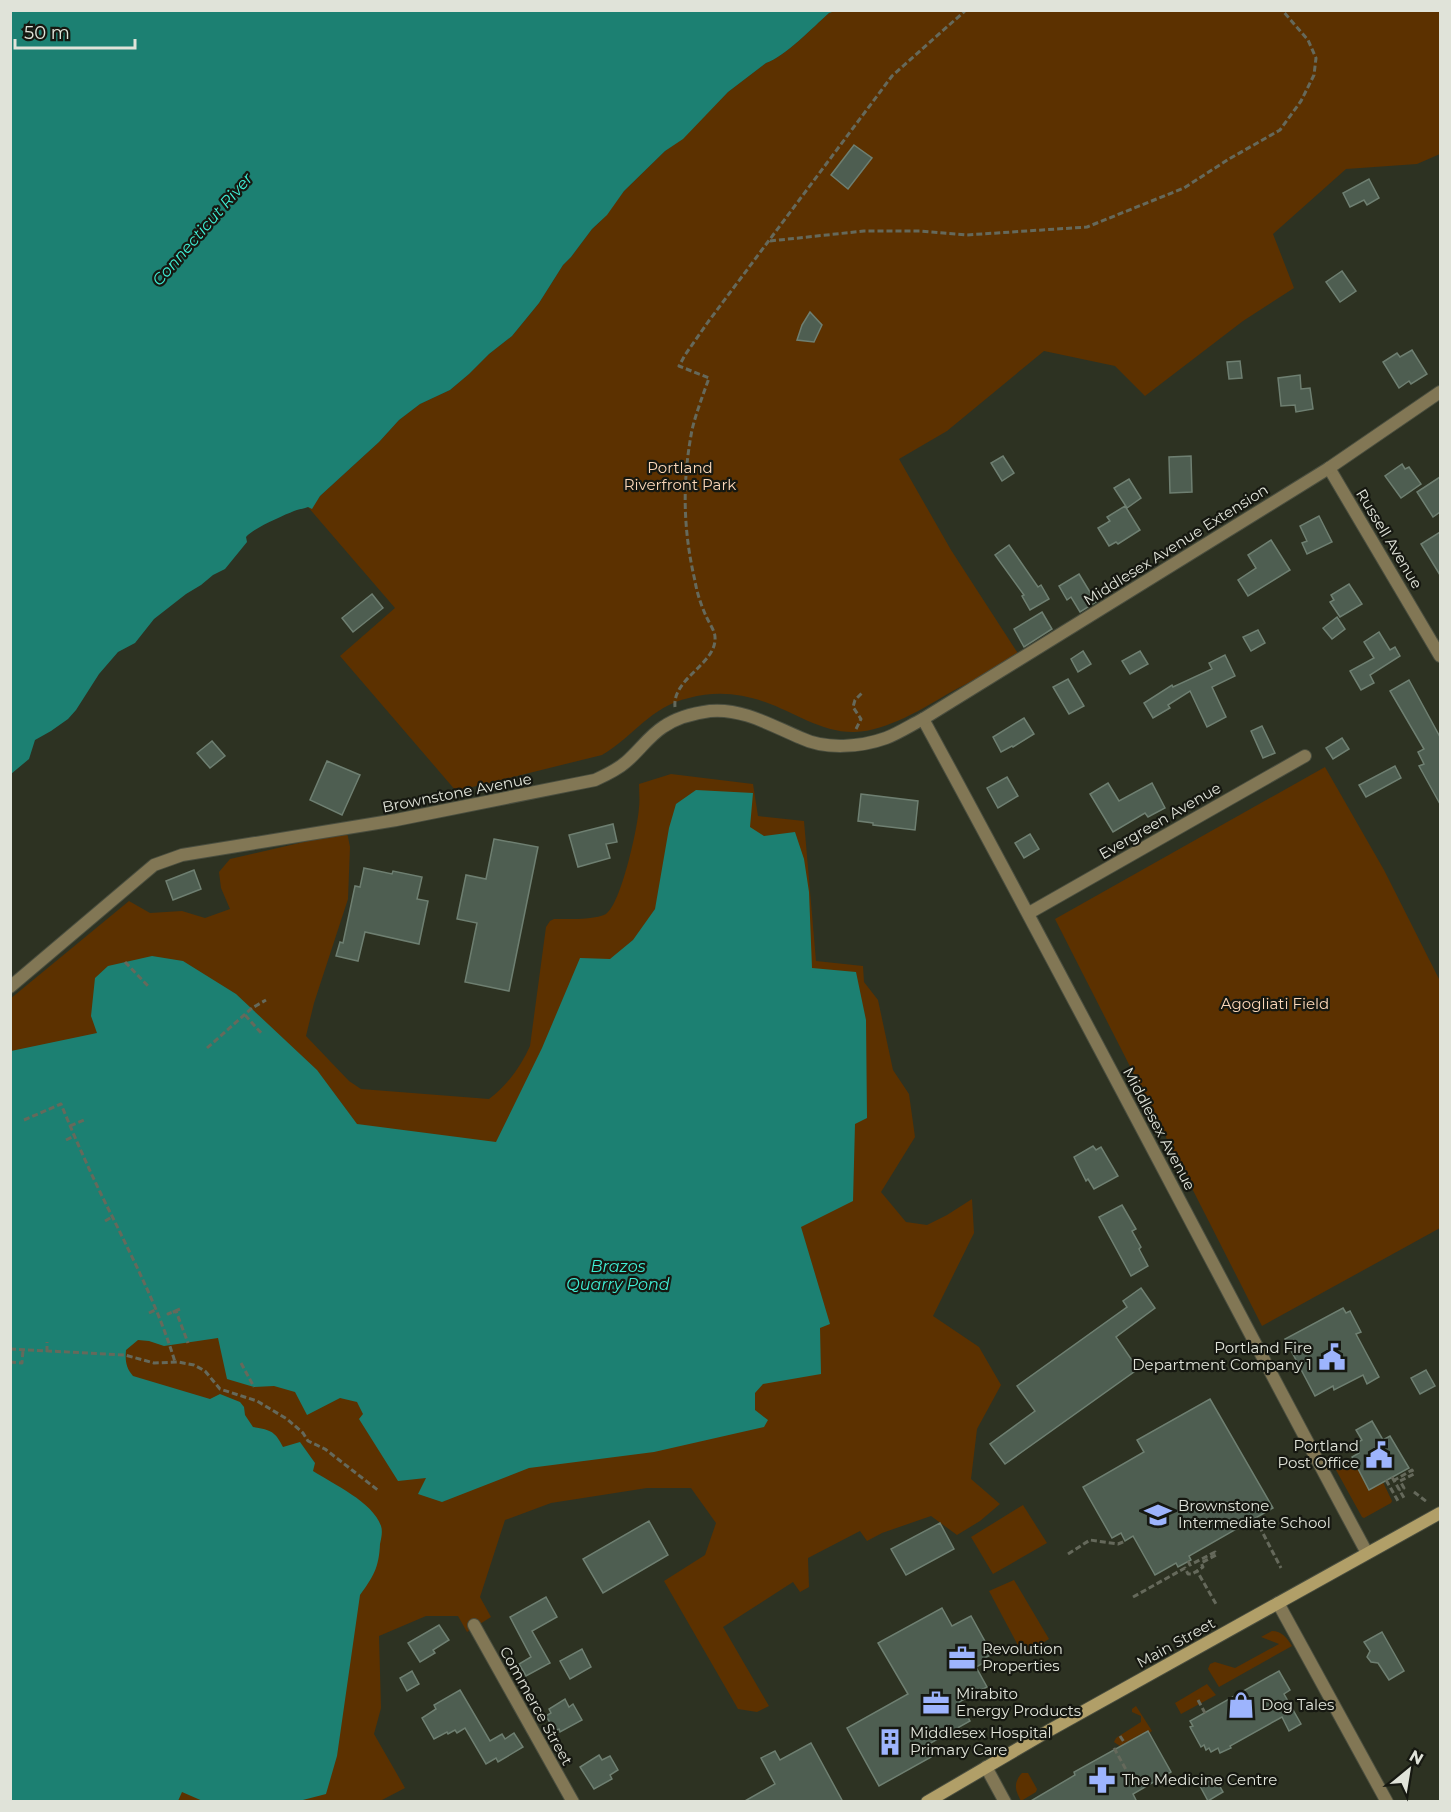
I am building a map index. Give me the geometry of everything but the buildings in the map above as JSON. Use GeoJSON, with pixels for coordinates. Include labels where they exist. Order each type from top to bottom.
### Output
{"type":"FeatureCollection","features":[{"type":"Feature","properties":{"kind":"main road","name":"Main Street"},"geometry":{"type":"LineString","coordinates":[[927,1802],[1440,1513]]}},
{"type":"Feature","properties":{"kind":"street","name":"Middlesex Avenue Extension"},"geometry":{"type":"LineString","coordinates":[[923,719],[1329,468],[1440,392]]}},
{"type":"Feature","properties":{"kind":"street","name":"Russell Avenue"},"geometry":{"type":"LineString","coordinates":[[1329,468],[1436,638],[1440,656]]}},
{"type":"Feature","properties":{"kind":"street","name":"Brownstone Avenue"},"geometry":{"type":"LineString","coordinates":[[10,987],[154,865],[182,855],[388,822],[595,780],[622,765],[664,726],[682,718],[709,711],[742,714],[773,724],[811,742],[834,746],[886,738],[923,719]]}},
{"type":"Feature","properties":{"kind":"street","name":"Middlesex Avenue"},"geometry":{"type":"LineString","coordinates":[[923,719],[1029,913],[1259,1353],[1367,1553]]}},
{"type":"Feature","properties":{"kind":"street","name":"Evergreen Avenue"},"geometry":{"type":"LineString","coordinates":[[1029,913],[1305,756]]}},
{"type":"Feature","properties":{"kind":"street"},"geometry":{"type":"LineString","coordinates":[[1278,1603],[1387,1802]]}},
{"type":"Feature","properties":{"kind":"street","name":"Commerce Street"},"geometry":{"type":"LineString","coordinates":[[474,1625],[573,1802]]}},
{"type":"Feature","properties":{"kind":"street"},"geometry":{"type":"LineString","coordinates":[[986,1767],[1005,1802]]}},
{"type":"Feature","properties":{"kind":"path"},"geometry":{"type":"LineString","coordinates":[[675,707],[674,702],[678,691],[708,657],[714,648],[715,636],[695,584],[686,540],[685,484],[693,429],[709,378],[679,366],[708,322],[892,76],[966,10]]}},
{"type":"Feature","properties":{"kind":"path"},"geometry":{"type":"LineString","coordinates":[[768,241],[864,231],[920,231],[966,235],[1087,228],[1184,188],[1280,130],[1301,100],[1314,75],[1316,57],[1308,40],[1282,10]]}},
{"type":"Feature","properties":{"kind":"path"},"geometry":{"type":"LineString","coordinates":[[856,729],[861,719],[853,707],[855,700],[863,692]]}},
{"type":"Feature","properties":{"kind":"path"},"geometry":{"type":"LineString","coordinates":[[125,962],[148,986]]}},
{"type":"Feature","properties":{"kind":"path"},"geometry":{"type":"LineString","coordinates":[[207,1048],[244,1015],[266,1000]]}},
{"type":"Feature","properties":{"kind":"path"},"geometry":{"type":"LineString","coordinates":[[244,1015],[263,1035]]}},
{"type":"Feature","properties":{"kind":"path"},"geometry":{"type":"LineString","coordinates":[[24,1120],[61,1104],[135,1262],[176,1362]]}},
{"type":"Feature","properties":{"kind":"path"},"geometry":{"type":"LineString","coordinates":[[70,1126],[84,1120]]}},
{"type":"Feature","properties":{"kind":"path"},"geometry":{"type":"LineString","coordinates":[[66,1140],[74,1136]]}},
{"type":"Feature","properties":{"kind":"path"},"geometry":{"type":"LineString","coordinates":[[105,1221],[112,1217]]}},
{"type":"Feature","properties":{"kind":"path"},"geometry":{"type":"LineString","coordinates":[[180,1309],[168,1314],[176,1311],[188,1343]]}},
{"type":"Feature","properties":{"kind":"path"},"geometry":{"type":"LineString","coordinates":[[149,1312],[155,1310]]}},
{"type":"Feature","properties":{"kind":"path"},"geometry":{"type":"LineString","coordinates":[[47,1342],[47,1352]]}},
{"type":"Feature","properties":{"kind":"path"},"geometry":{"type":"LineString","coordinates":[[10,1350],[125,1355],[154,1363],[176,1362],[194,1365],[205,1371],[220,1389],[244,1396],[268,1407],[286,1419],[303,1433],[308,1441],[325,1449],[380,1491]]}},
{"type":"Feature","properties":{"kind":"path"},"geometry":{"type":"LineString","coordinates":[[10,1362],[22,1363],[23,1350]]}},
{"type":"Feature","properties":{"kind":"path"},"geometry":{"type":"LineString","coordinates":[[241,1364],[254,1387]]}},
{"type":"Feature","properties":{"kind":"path"},"geometry":{"type":"LineString","coordinates":[[1399,1490],[1404,1488],[1400,1481],[1414,1474],[1412,1470],[1393,1479],[1399,1490],[1404,1498]]}},
{"type":"Feature","properties":{"kind":"path"},"geometry":{"type":"LineString","coordinates":[[1386,1480],[1398,1501]]}},
{"type":"Feature","properties":{"kind":"path"},"geometry":{"type":"LineString","coordinates":[[1414,1492],[1426,1502]]}},
{"type":"Feature","properties":{"kind":"path"},"geometry":{"type":"LineString","coordinates":[[1255,1518],[1281,1568]]}},
{"type":"Feature","properties":{"kind":"path"},"geometry":{"type":"LineString","coordinates":[[1068,1554],[1090,1540],[1118,1544],[1125,1541]]}},
{"type":"Feature","properties":{"kind":"path"},"geometry":{"type":"LineString","coordinates":[[1133,1597],[1185,1568],[1188,1574],[1198,1571],[1203,1567],[1201,1563],[1216,1555],[1215,1552],[1190,1563],[1198,1571]]}},
{"type":"Feature","properties":{"kind":"path"},"geometry":{"type":"LineString","coordinates":[[1196,1562],[1198,1571],[1216,1604]]}},
{"type":"Feature","properties":{"kind":"path"},"geometry":{"type":"LineString","coordinates":[[1198,1700],[1204,1713]]}},
{"type":"Feature","properties":{"kind":"path"},"geometry":{"type":"LineString","coordinates":[[1120,1736],[1124,1742]]}},
{"type":"Feature","properties":{"kind":"path"},"geometry":{"type":"LineString","coordinates":[[1114,1748],[1134,1784]]}},
{"type":"Feature","properties":{"kind":"green space","name":"Portland Riverfront Park"},"geometry":{"type":"Polygon","coordinates":[[[835,10],[1440,11],[1440,154],[1417,164],[1346,169],[1273,234],[1294,288],[1243,321],[1145,396],[1115,366],[1044,351],[947,431],[899,459],[951,550],[1019,655],[905,718],[880,728],[855,732],[831,729],[776,706],[746,697],[727,694],[699,696],[664,708],[602,755],[456,791],[340,656],[395,608],[308,507],[312,508],[320,496],[379,442],[399,420],[420,404],[450,390],[512,336],[539,303],[563,265],[624,191],[665,151],[683,138],[728,92],[766,63],[791,48],[835,10]]]}},
{"type":"Feature","properties":{"kind":"green space","name":"Agogliati Field"},"geometry":{"type":"Polygon","coordinates":[[[1325,767],[1384,870],[1440,981],[1440,1228],[1262,1326],[1055,919],[1325,767]]]}},
{"type":"Feature","properties":{"kind":"green space","name":"Brazos Quarry Pond"},"geometry":{"type":"Polygon","coordinates":[[[671,774],[753,784],[758,816],[804,821],[816,961],[863,966],[864,982],[878,1000],[893,1070],[909,1094],[915,1137],[881,1192],[906,1222],[927,1225],[972,1199],[974,1233],[933,1316],[979,1347],[1001,1385],[977,1429],[971,1479],[1000,1504],[980,1521],[957,1535],[931,1516],[882,1533],[867,1541],[860,1531],[808,1558],[809,1587],[800,1592],[793,1582],[723,1627],[769,1706],[757,1712],[738,1709],[664,1581],[705,1555],[716,1523],[691,1488],[647,1488],[551,1503],[505,1520],[480,1597],[491,1617],[467,1632],[458,1616],[426,1616],[379,1636],[381,1708],[374,1734],[405,1788],[380,1801],[11,1801],[10,999],[129,901],[150,913],[182,911],[205,918],[230,909],[221,888],[219,872],[230,859],[347,832],[350,847],[348,899],[314,1003],[306,1036],[349,1081],[361,1089],[489,1099],[513,1075],[530,1046],[546,927],[554,919],[595,917],[606,914],[612,907],[623,881],[632,847],[638,817],[639,784],[671,774]]]}},
{"type":"Feature","properties":{"kind":"green space"},"geometry":{"type":"Polygon","coordinates":[[[1353,1460],[1369,1489],[1383,1482],[1392,1501],[1364,1518],[1336,1470],[1353,1460]]]}},
{"type":"Feature","properties":{"kind":"green space"},"geometry":{"type":"Polygon","coordinates":[[[1023,1505],[1047,1543],[993,1574],[971,1537],[1023,1505]]]}},
{"type":"Feature","properties":{"kind":"green space"},"geometry":{"type":"Polygon","coordinates":[[[1014,1580],[1049,1639],[1023,1655],[989,1591],[1014,1580]]]}},
{"type":"Feature","properties":{"kind":"green space"},"geometry":{"type":"Polygon","coordinates":[[[1272,1631],[1281,1634],[1292,1646],[1219,1687],[1208,1669],[1210,1664],[1215,1662],[1235,1668],[1279,1644],[1261,1637],[1272,1631]]]}},
{"type":"Feature","properties":{"kind":"green space"},"geometry":{"type":"Polygon","coordinates":[[[1207,1684],[1216,1695],[1181,1714],[1175,1703],[1207,1684]]]}},
{"type":"Feature","properties":{"kind":"green space"},"geometry":{"type":"Polygon","coordinates":[[[1136,1706],[1152,1731],[1149,1733],[1147,1731],[1126,1743],[1123,1748],[1114,1742],[1116,1738],[1141,1722],[1141,1716],[1132,1712],[1136,1706]]]}},
{"type":"Feature","properties":{"kind":"green space"},"geometry":{"type":"Polygon","coordinates":[[[1022,1773],[1028,1773],[1037,1789],[1021,1801],[1016,1787],[1017,1780],[1022,1773]]]}},
{"type":"Feature","properties":{"kind":"water","name":"Connecticut River"},"geometry":{"type":"Polygon","coordinates":[[[11,10],[835,11],[829,13],[790,48],[728,92],[683,139],[665,151],[624,191],[607,215],[592,229],[563,265],[539,303],[512,336],[450,390],[420,404],[399,420],[379,442],[320,496],[312,509],[308,507],[294,511],[268,522],[246,537],[247,542],[225,569],[186,594],[154,619],[135,643],[118,652],[99,674],[76,710],[68,719],[35,740],[29,759],[11,774],[11,10]]]}},
{"type":"Feature","properties":{"kind":"water","name":"Brazos Quarry Pond"},"geometry":{"type":"Polygon","coordinates":[[[696,790],[753,793],[750,827],[764,836],[795,832],[804,859],[809,892],[812,968],[856,972],[866,1020],[867,1118],[855,1124],[853,1201],[801,1227],[830,1324],[820,1328],[821,1374],[763,1384],[755,1393],[755,1410],[768,1420],[764,1427],[654,1452],[529,1468],[442,1502],[418,1494],[426,1478],[398,1481],[359,1419],[363,1414],[357,1402],[340,1398],[307,1415],[295,1392],[274,1386],[254,1387],[227,1379],[218,1338],[164,1346],[138,1340],[126,1350],[126,1364],[133,1376],[210,1399],[220,1394],[240,1402],[253,1427],[272,1432],[283,1447],[300,1442],[315,1463],[313,1471],[361,1501],[377,1517],[382,1535],[377,1566],[360,1595],[337,1756],[326,1794],[299,1801],[205,1802],[182,1792],[178,1801],[11,1801],[11,1051],[97,1033],[91,1016],[95,978],[108,966],[152,956],[183,961],[236,994],[317,1070],[357,1124],[496,1142],[542,1048],[580,958],[610,959],[633,940],[655,909],[669,828],[676,804],[696,790]]]}},
{"type":"Feature","properties":{"kind":"place","name":"Portland Fire Department Company 1"},"geometry":{"type":"Point","coordinates":[1332,1357]}},
{"type":"Feature","properties":{"kind":"place","name":"Portland Post Office"},"geometry":{"type":"Point","coordinates":[1379,1455]}},
{"type":"Feature","properties":{"kind":"place","name":"Brownstone Intermediate School"},"geometry":{"type":"Point","coordinates":[1158,1515]}},
{"type":"Feature","properties":{"kind":"place","name":"Revolution Properties"},"geometry":{"type":"Point","coordinates":[962,1658]}},
{"type":"Feature","properties":{"kind":"place","name":"Mirabito Energy Products"},"geometry":{"type":"Point","coordinates":[936,1703]}},
{"type":"Feature","properties":{"kind":"place","name":"Dog Tales"},"geometry":{"type":"Point","coordinates":[1241,1705]}},
{"type":"Feature","properties":{"kind":"place","name":"Middlesex Hospital Primary Care"},"geometry":{"type":"Point","coordinates":[890,1742]}},
{"type":"Feature","properties":{"kind":"place","name":"The Medicine Centre"},"geometry":{"type":"Point","coordinates":[1102,1780]}}]}
